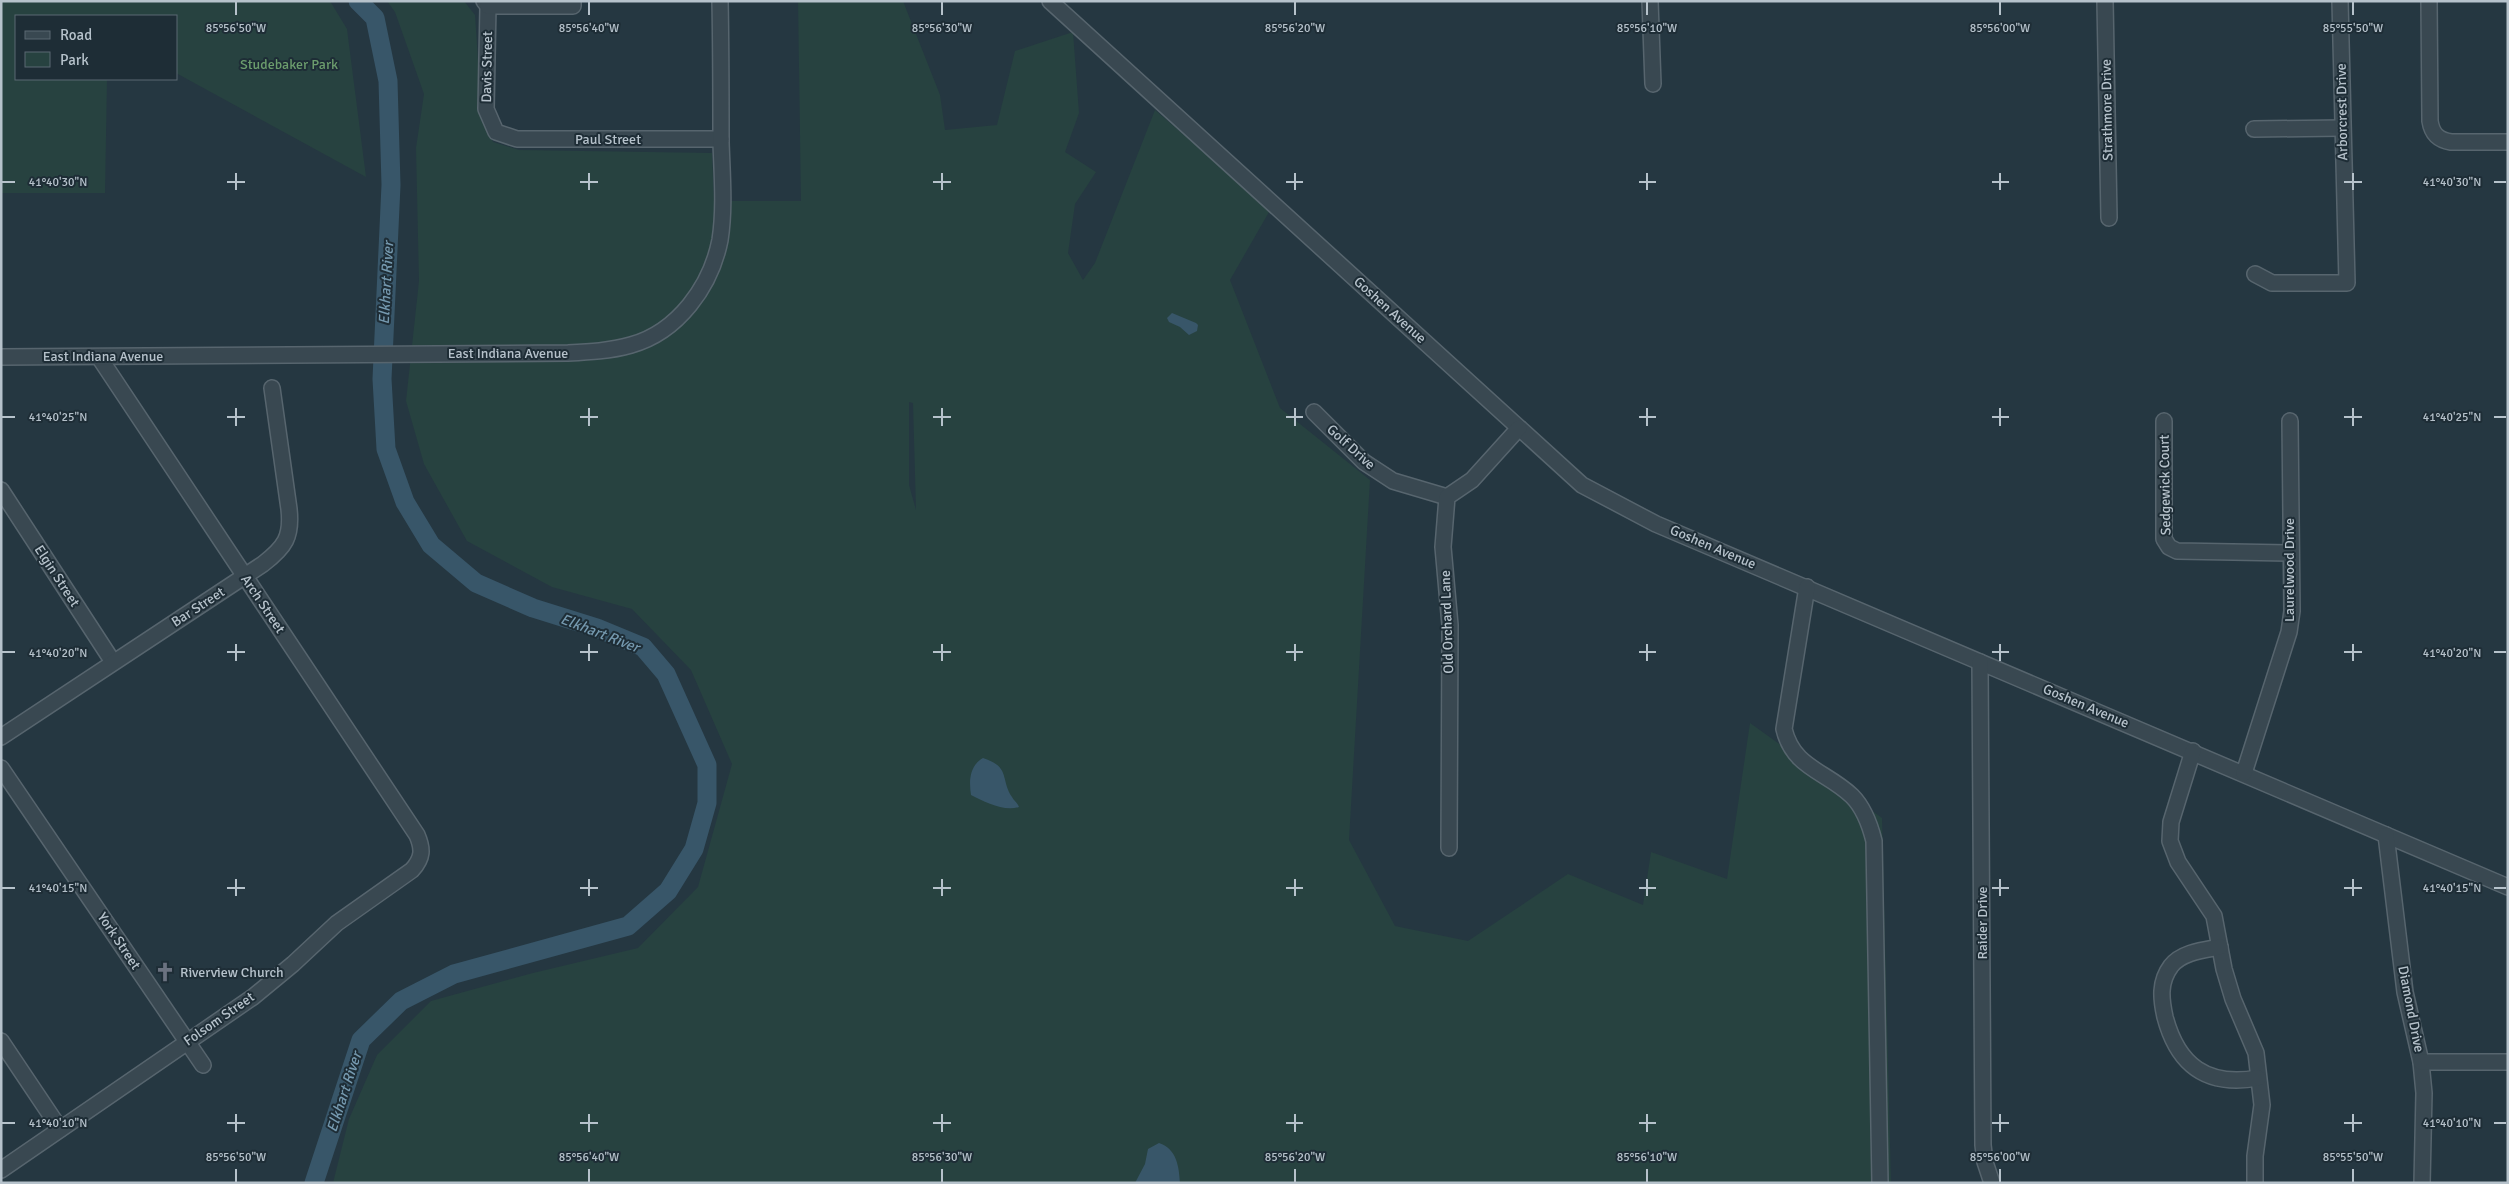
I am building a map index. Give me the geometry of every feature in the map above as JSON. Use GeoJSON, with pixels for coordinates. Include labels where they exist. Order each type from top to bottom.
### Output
{"type":"FeatureCollection","features":[{"type":"Feature","properties":{"kind":"street"},"geometry":{"type":"LineString","coordinates":[[486,4],[573,6],[573,1]]}},
{"type":"Feature","properties":{"kind":"street","name":"East Indiana Avenue"},"geometry":{"type":"LineString","coordinates":[[1,357],[602,352],[633,345],[654,335],[674,322],[702,288],[713,266],[720,241],[723,205],[720,1]]}},
{"type":"Feature","properties":{"kind":"street","name":"Goshen Avenue"},"geometry":{"type":"LineString","coordinates":[[1050,1],[1582,485],[1656,524],[2193,751],[2508,887]]}},
{"type":"Feature","properties":{"kind":"street"},"geometry":{"type":"LineString","coordinates":[[1650,1],[1653,84]]}},
{"type":"Feature","properties":{"kind":"street","name":"Strathmore Drive"},"geometry":{"type":"LineString","coordinates":[[2106,1],[2109,218]]}},
{"type":"Feature","properties":{"kind":"street","name":"Arborcrest Drive"},"geometry":{"type":"LineString","coordinates":[[2255,274],[2272,283],[2347,283],[2340,1]]}},
{"type":"Feature","properties":{"kind":"street"},"geometry":{"type":"LineString","coordinates":[[2428,1],[2430,120],[2433,132],[2443,141],[2508,142]]}},
{"type":"Feature","properties":{"kind":"street","name":"Davis Street"},"geometry":{"type":"LineString","coordinates":[[486,4],[486,109],[496,132]]}},
{"type":"Feature","properties":{"kind":"street"},"geometry":{"type":"LineString","coordinates":[[2254,129],[2342,128]]}},
{"type":"Feature","properties":{"kind":"street","name":"Paul Street"},"geometry":{"type":"LineString","coordinates":[[496,132],[517,139],[721,139]]}},
{"type":"Feature","properties":{"kind":"street","name":"Arch Street"},"geometry":{"type":"LineString","coordinates":[[99,356],[416,835],[421,845],[422,853]]}},
{"type":"Feature","properties":{"kind":"street","name":"Bar Street"},"geometry":{"type":"LineString","coordinates":[[1,737],[245,576],[276,554],[284,544],[290,525],[272,388]]}},
{"type":"Feature","properties":{"kind":"street","name":"Golf Drive"},"geometry":{"type":"LineString","coordinates":[[1314,412],[1364,462],[1393,481],[1447,497]]}},
{"type":"Feature","properties":{"kind":"street","name":"Sedgewick Court"},"geometry":{"type":"LineString","coordinates":[[2164,421],[2164,540],[2169,547],[2177,551],[2290,553]]}},
{"type":"Feature","properties":{"kind":"street","name":"Laurelwood Drive"},"geometry":{"type":"LineString","coordinates":[[2244,773],[2288,632],[2292,612],[2290,421]]}},
{"type":"Feature","properties":{"kind":"street"},"geometry":{"type":"LineString","coordinates":[[1447,497],[1472,480],[1519,428]]}},
{"type":"Feature","properties":{"kind":"street","name":"Elgin Street"},"geometry":{"type":"LineString","coordinates":[[1,490],[113,662]]}},
{"type":"Feature","properties":{"kind":"street","name":"Old Orchard Lane"},"geometry":{"type":"LineString","coordinates":[[1447,497],[1443,547],[1450,625],[1449,848]]}},
{"type":"Feature","properties":{"kind":"street"},"geometry":{"type":"LineString","coordinates":[[1807,587],[1784,729],[1787,743],[1794,754],[1853,796],[1864,812],[1874,841],[1880,1183]]}},
{"type":"Feature","properties":{"kind":"street","name":"Raider Drive"},"geometry":{"type":"LineString","coordinates":[[1980,662],[1983,1145],[1992,1183]]}},
{"type":"Feature","properties":{"kind":"street"},"geometry":{"type":"LineString","coordinates":[[2193,751],[2170,822],[2170,841],[2178,862],[2214,916],[2232,999],[2256,1054],[2262,1105],[2255,1156],[2255,1183]]}},
{"type":"Feature","properties":{"kind":"street","name":"York Street"},"geometry":{"type":"LineString","coordinates":[[1,768],[203,1065]]}},
{"type":"Feature","properties":{"kind":"street","name":"Diamond Drive"},"geometry":{"type":"LineString","coordinates":[[2386,835],[2405,992],[2421,1062],[2424,1093],[2422,1183]]}},
{"type":"Feature","properties":{"kind":"street","name":"Folsom Street"},"geometry":{"type":"LineString","coordinates":[[1,1170],[253,997],[293,964],[337,923],[412,870],[419,862],[422,853]]}},
{"type":"Feature","properties":{"kind":"street"},"geometry":{"type":"LineString","coordinates":[[2220,947],[2198,951],[2185,956],[2172,965],[2162,983],[2161,1001],[2171,1037],[2181,1055],[2194,1067],[2215,1078],[2238,1082],[2258,1078]]}},
{"type":"Feature","properties":{"kind":"street"},"geometry":{"type":"LineString","coordinates":[[1,1041],[60,1129]]}},
{"type":"Feature","properties":{"kind":"street"},"geometry":{"type":"LineString","coordinates":[[2421,1062],[2508,1062]]}},
{"type":"Feature","properties":{"kind":"green space","name":"Studebaker Park"},"geometry":{"type":"Polygon","coordinates":[[[1,1],[330,1],[347,29],[366,177],[178,74],[178,15],[15,15],[15,80],[107,80],[105,193],[1,193],[1,1]]]}},
{"type":"Feature","properties":{"kind":"green space"},"geometry":{"type":"Polygon","coordinates":[[[387,1],[464,1],[475,15],[482,119],[493,142],[519,150],[712,153],[714,201],[801,201],[798,1],[903,1],[940,95],[945,130],[997,125],[1015,51],[1073,32],[1079,113],[1065,152],[1096,172],[1075,204],[1068,253],[1083,280],[1095,263],[1155,110],[1227,172],[1269,212],[1230,280],[1280,408],[1370,480],[1349,840],[1395,926],[1468,941],[1568,874],[1643,905],[1651,852],[1727,879],[1750,723],[1882,818],[1891,1183],[333,1183],[349,1119],[377,1055],[431,1001],[533,973],[638,948],[698,887],[732,764],[691,670],[632,609],[552,587],[467,541],[424,464],[406,401],[419,281],[416,148],[424,94],[395,12],[387,1]],[[909,402],[909,485],[916,510],[913,403],[909,402]]]}},
{"type":"Feature","properties":{"kind":"water"},"geometry":{"type":"Polygon","coordinates":[[[1172,313],[1196,323],[1198,325],[1197,331],[1189,335],[1180,327],[1169,322],[1167,318],[1172,313]]]}},
{"type":"Feature","properties":{"kind":"water"},"geometry":{"type":"Polygon","coordinates":[[[983,758],[998,765],[1004,774],[1008,791],[1019,807],[1001,807],[971,795],[971,775],[975,765],[983,758]]]}},
{"type":"Feature","properties":{"kind":"water"},"geometry":{"type":"Polygon","coordinates":[[[1159,1143],[1170,1150],[1176,1159],[1180,1183],[1135,1183],[1145,1164],[1148,1149],[1159,1143]]]}},
{"type":"Feature","properties":{"kind":"waterway","name":"Elkhart River"},"geometry":{"type":"LineString","coordinates":[[314,1183],[361,1040],[401,1001],[454,974],[628,926],[668,891],[694,849],[707,803],[707,765],[666,674],[643,647],[597,628],[533,608],[476,583],[431,545],[405,502],[386,449],[382,379],[391,185],[388,81],[375,18],[358,1]]}},
{"type":"Feature","properties":{"kind":"place","name":"Riverview Church"},"geometry":{"type":"Point","coordinates":[165,972]}}]}
